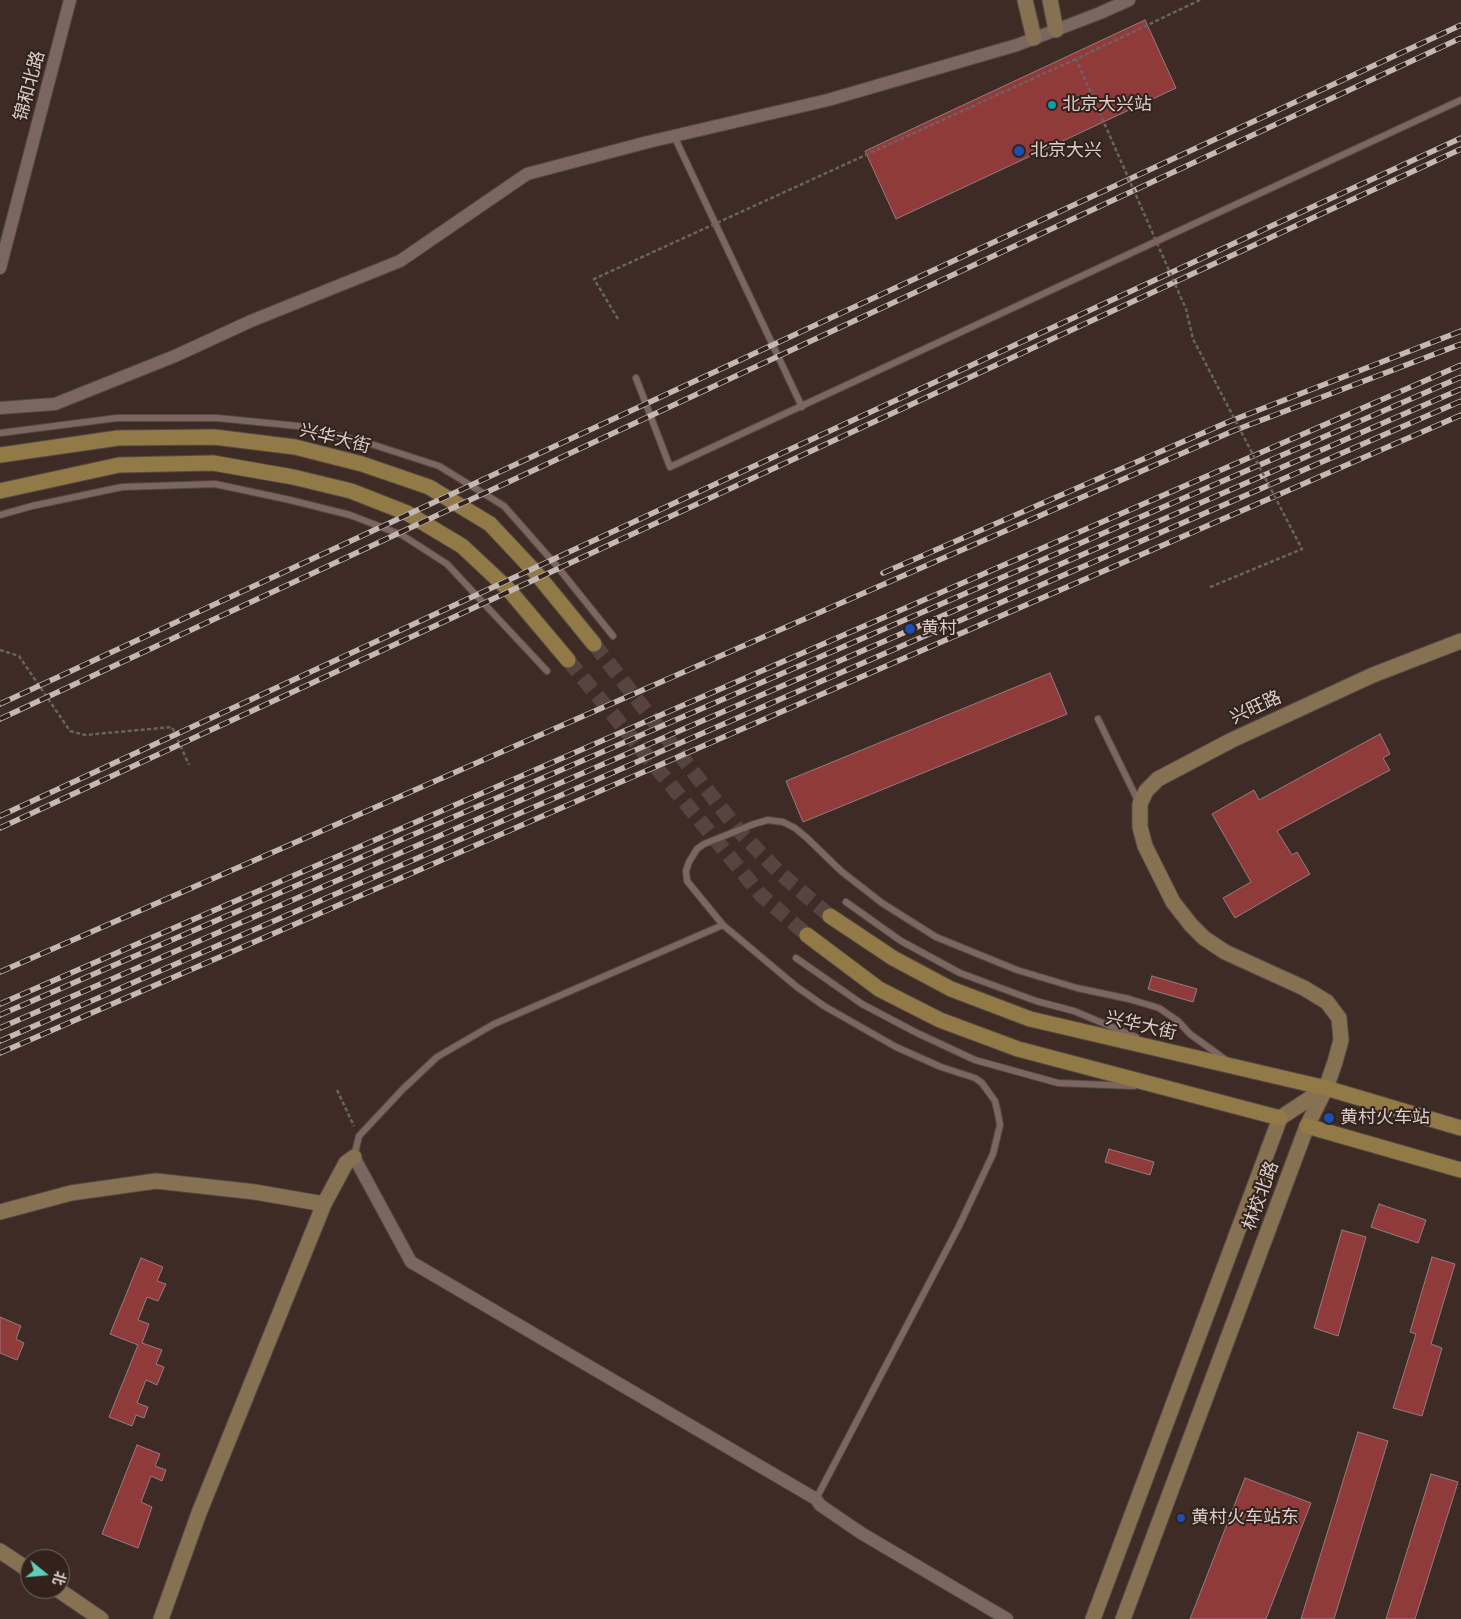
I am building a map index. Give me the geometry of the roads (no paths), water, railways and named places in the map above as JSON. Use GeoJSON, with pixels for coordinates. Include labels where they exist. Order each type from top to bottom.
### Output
{"type":"FeatureCollection","features":[{"type":"Feature","properties":{"kind":"main road"},"geometry":{"type":"LineString","coordinates":[[1025,0],[1034,38]]}},
{"type":"Feature","properties":{"kind":"main road"},"geometry":{"type":"LineString","coordinates":[[1050,0],[1056,30]]}},
{"type":"Feature","properties":{"kind":"main road","name":"兴华大街"},"geometry":{"type":"LineString","coordinates":[[0,455],[118,438],[214,437],[295,447],[362,464],[429,487],[490,524],[536,573],[594,644]]}},
{"type":"Feature","properties":{"kind":"main road"},"geometry":{"type":"LineString","coordinates":[[0,491],[119,465],[214,463],[352,490],[407,512],[462,546],[509,590],[568,660]]}},
{"type":"Feature","properties":{"kind":"main road","name":"兴旺路"},"geometry":{"type":"LineString","coordinates":[[1140,804],[1146,791],[1158,779],[1232,740],[1373,675],[1461,641]]}},
{"type":"Feature","properties":{"kind":"main road","name":"林校北路"},"geometry":{"type":"LineString","coordinates":[[1123,1619],[1307,1126],[1326,1088],[1341,1040],[1340,1018],[1327,1002],[1304,988],[1226,952],[1204,938],[1173,902],[1145,846],[1140,826],[1140,804]]}},
{"type":"Feature","properties":{"kind":"main road","name":"兴华大街"},"geometry":{"type":"LineString","coordinates":[[830,916],[894,958],[950,989],[1030,1019],[1326,1088],[1461,1128]]}},
{"type":"Feature","properties":{"kind":"main road"},"geometry":{"type":"LineString","coordinates":[[807,935],[879,989],[940,1020],[1018,1049],[1280,1118],[1461,1170]]}},
{"type":"Feature","properties":{"kind":"main road"},"geometry":{"type":"LineString","coordinates":[[1280,1118],[1326,1088]]}},
{"type":"Feature","properties":{"kind":"main road","name":"林校北路"},"geometry":{"type":"LineString","coordinates":[[1093,1619],[1280,1118]]}},
{"type":"Feature","properties":{"kind":"main road"},"geometry":{"type":"LineString","coordinates":[[161,1619],[199,1513],[324,1204],[346,1163],[354,1157]]}},
{"type":"Feature","properties":{"kind":"main road"},"geometry":{"type":"LineString","coordinates":[[0,1212],[71,1193],[156,1181],[256,1192],[324,1204]]}},
{"type":"Feature","properties":{"kind":"main road"},"geometry":{"type":"LineString","coordinates":[[0,1550],[20,1564]]}},
{"type":"Feature","properties":{"kind":"main road"},"geometry":{"type":"LineString","coordinates":[[70,1598],[101,1619]]}},
{"type":"Feature","properties":{"kind":"street","name":"锦和北路"},"geometry":{"type":"LineString","coordinates":[[0,268],[70,0]]}},
{"type":"Feature","properties":{"kind":"street"},"geometry":{"type":"LineString","coordinates":[[0,408],[55,404],[176,356],[251,321],[400,261],[527,174],[674,136],[828,100],[1017,45],[1129,0]]}},
{"type":"Feature","properties":{"kind":"street"},"geometry":{"type":"LineString","coordinates":[[354,1157],[411,1262],[816,1499],[820,1505],[861,1533],[1006,1619]]}},
{"type":"Feature","properties":{"kind":"lane"},"geometry":{"type":"LineString","coordinates":[[636,378],[670,467],[1461,100]]}},
{"type":"Feature","properties":{"kind":"lane"},"geometry":{"type":"LineString","coordinates":[[674,136],[802,406]]}},
{"type":"Feature","properties":{"kind":"lane"},"geometry":{"type":"LineString","coordinates":[[0,433],[117,418],[217,418],[298,426],[368,443],[439,466],[504,506],[556,565],[612,636]]}},
{"type":"Feature","properties":{"kind":"lane"},"geometry":{"type":"LineString","coordinates":[[0,515],[32,506],[122,487],[215,484],[350,515],[402,535],[447,564],[547,670]]}},
{"type":"Feature","properties":{"kind":"lane"},"geometry":{"type":"LineString","coordinates":[[1098,719],[1140,804]]}},
{"type":"Feature","properties":{"kind":"lane"},"geometry":{"type":"LineString","coordinates":[[816,1499],[959,1226],[993,1154],[1000,1125],[999,1119],[994,1101],[982,1083],[975,1078],[941,1067],[896,1047],[824,1006],[797,987],[723,925],[687,881],[686,871],[697,849],[704,844],[761,822],[768,820],[784,822],[808,838],[841,871],[882,903],[936,936],[1016,970],[1077,988],[1160,1008],[1178,1021],[1190,1034],[1233,1066]]}},
{"type":"Feature","properties":{"kind":"lane"},"geometry":{"type":"LineString","coordinates":[[846,902],[901,941],[960,973],[1036,1001],[1074,1011],[1169,1052]]}},
{"type":"Feature","properties":{"kind":"lane"},"geometry":{"type":"LineString","coordinates":[[354,1157],[359,1136],[403,1089],[437,1057],[494,1024],[723,925]]}},
{"type":"Feature","properties":{"kind":"lane"},"geometry":{"type":"LineString","coordinates":[[796,958],[862,1004],[917,1034],[975,1060],[1058,1083],[1163,1087]]}},
{"type":"Feature","properties":{"kind":"tunnel"},"geometry":{"type":"LineString","coordinates":[[594,644],[739,831],[781,874],[830,916]]}},
{"type":"Feature","properties":{"kind":"tunnel"},"geometry":{"type":"LineString","coordinates":[[568,660],[761,895],[807,935]]}},
{"type":"Feature","properties":{"kind":"railway"},"geometry":{"type":"LineString","coordinates":[[0,704],[1461,25]]}},
{"type":"Feature","properties":{"kind":"railway"},"geometry":{"type":"LineString","coordinates":[[0,719],[1461,38]]}},
{"type":"Feature","properties":{"kind":"railway"},"geometry":{"type":"LineString","coordinates":[[0,816],[1461,138]]}},
{"type":"Feature","properties":{"kind":"railway"},"geometry":{"type":"LineString","coordinates":[[0,828],[1461,149]]}},
{"type":"Feature","properties":{"kind":"railway"},"geometry":{"type":"LineString","coordinates":[[883,573],[1228,422],[1461,331]]}},
{"type":"Feature","properties":{"kind":"railway"},"geometry":{"type":"LineString","coordinates":[[0,972],[1233,431],[1461,344]]}},
{"type":"Feature","properties":{"kind":"railway"},"geometry":{"type":"LineString","coordinates":[[0,1004],[1461,365]]}},
{"type":"Feature","properties":{"kind":"railway"},"geometry":{"type":"LineString","coordinates":[[0,1015],[1461,377]]}},
{"type":"Feature","properties":{"kind":"railway"},"geometry":{"type":"LineString","coordinates":[[0,1028],[1461,389]]}},
{"type":"Feature","properties":{"kind":"railway"},"geometry":{"type":"LineString","coordinates":[[0,1041],[1461,401]]}},
{"type":"Feature","properties":{"kind":"railway"},"geometry":{"type":"LineString","coordinates":[[0,1053],[1461,415]]}},
{"type":"Feature","properties":{"kind":"place","name":"北京大兴站"},"geometry":{"type":"Point","coordinates":[1052,105]}},
{"type":"Feature","properties":{"kind":"place","name":"北京大兴"},"geometry":{"type":"Point","coordinates":[1019,151]}},
{"type":"Feature","properties":{"kind":"place","name":"黄村"},"geometry":{"type":"Point","coordinates":[910,629]}},
{"type":"Feature","properties":{"kind":"place","name":"黄村火车站"},"geometry":{"type":"Point","coordinates":[1329,1118]}},
{"type":"Feature","properties":{"kind":"place","name":"黄村火车站东"},"geometry":{"type":"Point","coordinates":[1181,1518]}}]}
